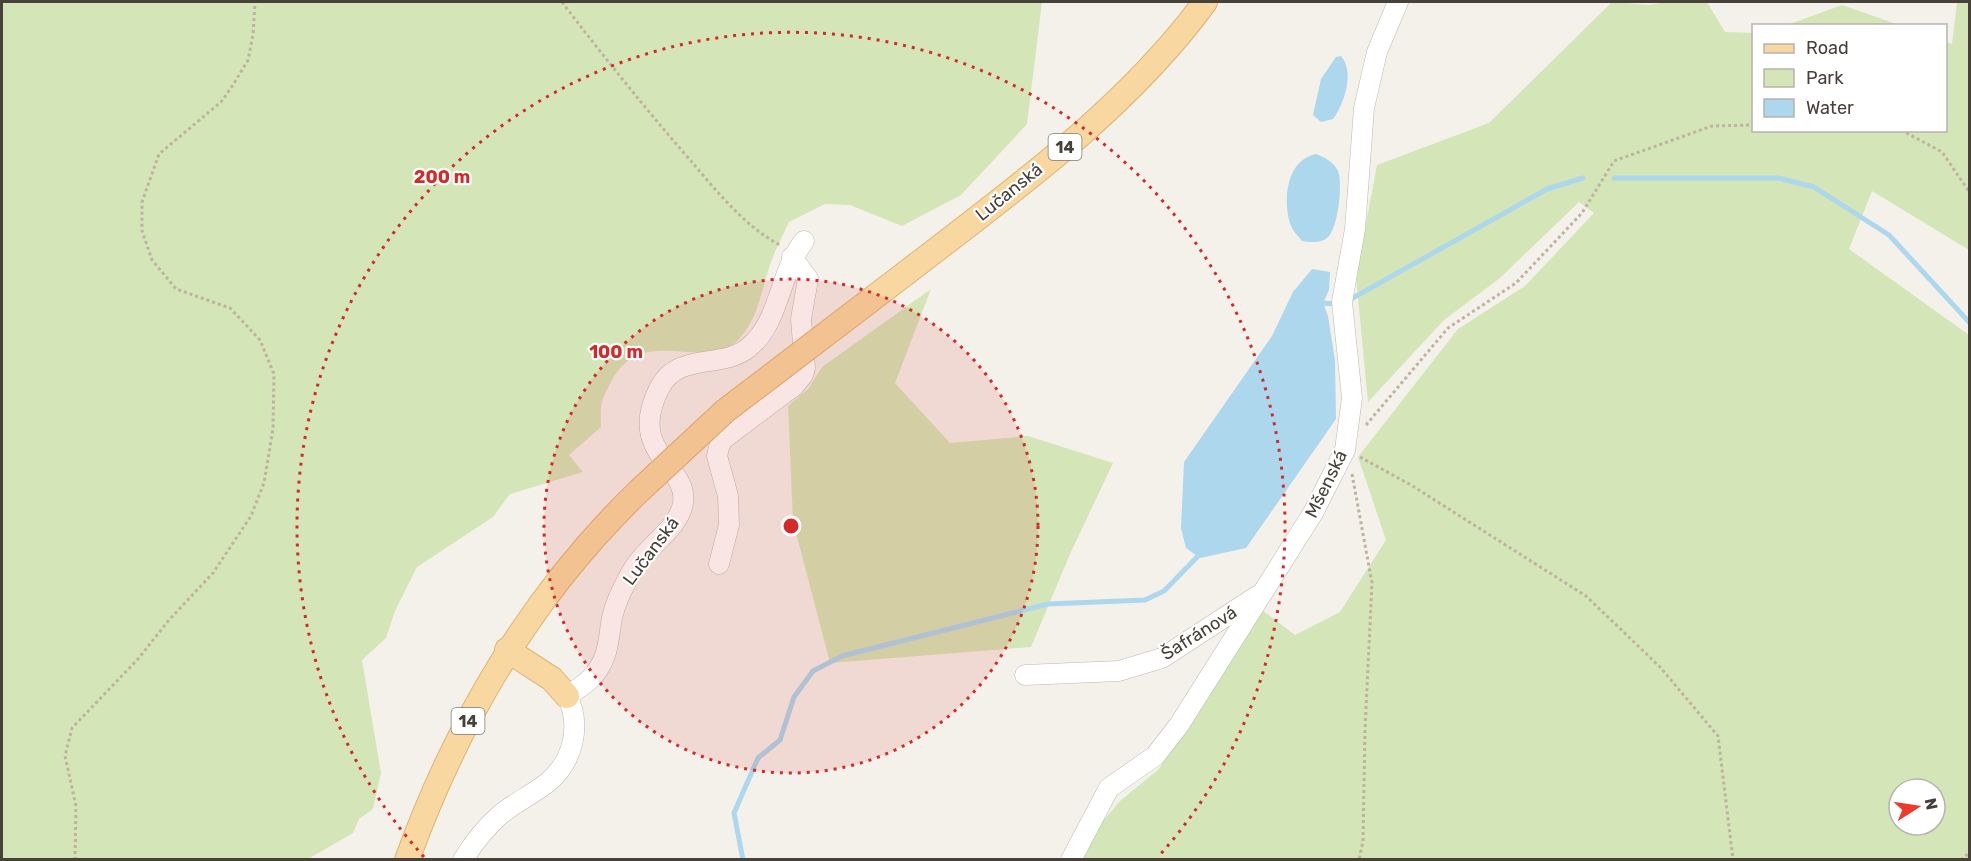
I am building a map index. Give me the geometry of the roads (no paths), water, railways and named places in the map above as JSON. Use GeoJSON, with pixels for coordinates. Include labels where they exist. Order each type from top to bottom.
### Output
{"type":"FeatureCollection","features":[{"type":"Feature","properties":{"kind":"main road","name":"Lučanská"},"geometry":{"type":"LineString","coordinates":[[507,650],[615,513],[725,411],[1008,194],[1095,121],[1179,37],[1205,2]]}},
{"type":"Feature","properties":{"kind":"main road"},"geometry":{"type":"LineString","coordinates":[[507,650],[552,679],[567,696]]}},
{"type":"Feature","properties":{"kind":"main road","name":"14"},"geometry":{"type":"LineString","coordinates":[[407,860],[431,793],[507,650]]}},
{"type":"Feature","properties":{"kind":"street","name":"Mšenská"},"geometry":{"type":"LineString","coordinates":[[1071,860],[1108,788],[1155,756],[1179,726],[1313,513],[1345,450],[1352,398],[1342,302],[1355,229],[1364,108],[1377,52],[1398,2]]}},
{"type":"Feature","properties":{"kind":"street","name":"Lučanská"},"geometry":{"type":"LineString","coordinates":[[567,696],[593,677],[601,665],[612,615],[623,586],[648,549],[678,516],[683,504],[679,483],[653,445],[650,432],[652,405],[661,384],[688,364],[730,358],[757,341],[767,326],[798,249],[808,279],[801,319],[805,368],[794,386],[722,440],[717,456],[728,496],[729,525],[719,564]]}},
{"type":"Feature","properties":{"kind":"street","name":"Šafránová"},"geometry":{"type":"LineString","coordinates":[[1025,675],[1119,671],[1162,658],[1263,592]]}},
{"type":"Feature","properties":{"kind":"street"},"geometry":{"type":"LineString","coordinates":[[463,859],[487,827],[525,796],[546,784],[568,758],[574,740],[575,722],[567,696]]}},
{"type":"Feature","properties":{"kind":"water"},"geometry":{"type":"Polygon","coordinates":[[[1341,56],[1348,79],[1344,97],[1333,119],[1321,122],[1313,115],[1321,79],[1336,57],[1341,56]]]}},
{"type":"Feature","properties":{"kind":"water"},"geometry":{"type":"Polygon","coordinates":[[[1316,154],[1331,162],[1338,171],[1339,205],[1332,231],[1326,239],[1313,242],[1302,241],[1291,226],[1287,194],[1289,183],[1298,164],[1316,154]]]}},
{"type":"Feature","properties":{"kind":"water"},"geometry":{"type":"Polygon","coordinates":[[[1312,269],[1330,272],[1329,290],[1323,303],[1328,316],[1335,361],[1336,419],[1246,548],[1200,558],[1186,548],[1181,528],[1184,462],[1272,336],[1293,292],[1312,269]]]}},
{"type":"Feature","properties":{"kind":"waterway"},"geometry":{"type":"LineString","coordinates":[[1351,299],[1547,189],[1583,178]]}},
{"type":"Feature","properties":{"kind":"waterway"},"geometry":{"type":"LineString","coordinates":[[1614,178],[1778,178],[1814,187],[1889,235],[1970,323]]}},
{"type":"Feature","properties":{"kind":"waterway"},"geometry":{"type":"LineString","coordinates":[[1321,308],[1323,303],[1335,304]]}},
{"type":"Feature","properties":{"kind":"waterway"},"geometry":{"type":"LineString","coordinates":[[743,860],[734,813],[758,758],[780,740],[794,697],[813,671],[842,656],[1048,604],[1145,600],[1164,591],[1202,552]]}}]}
